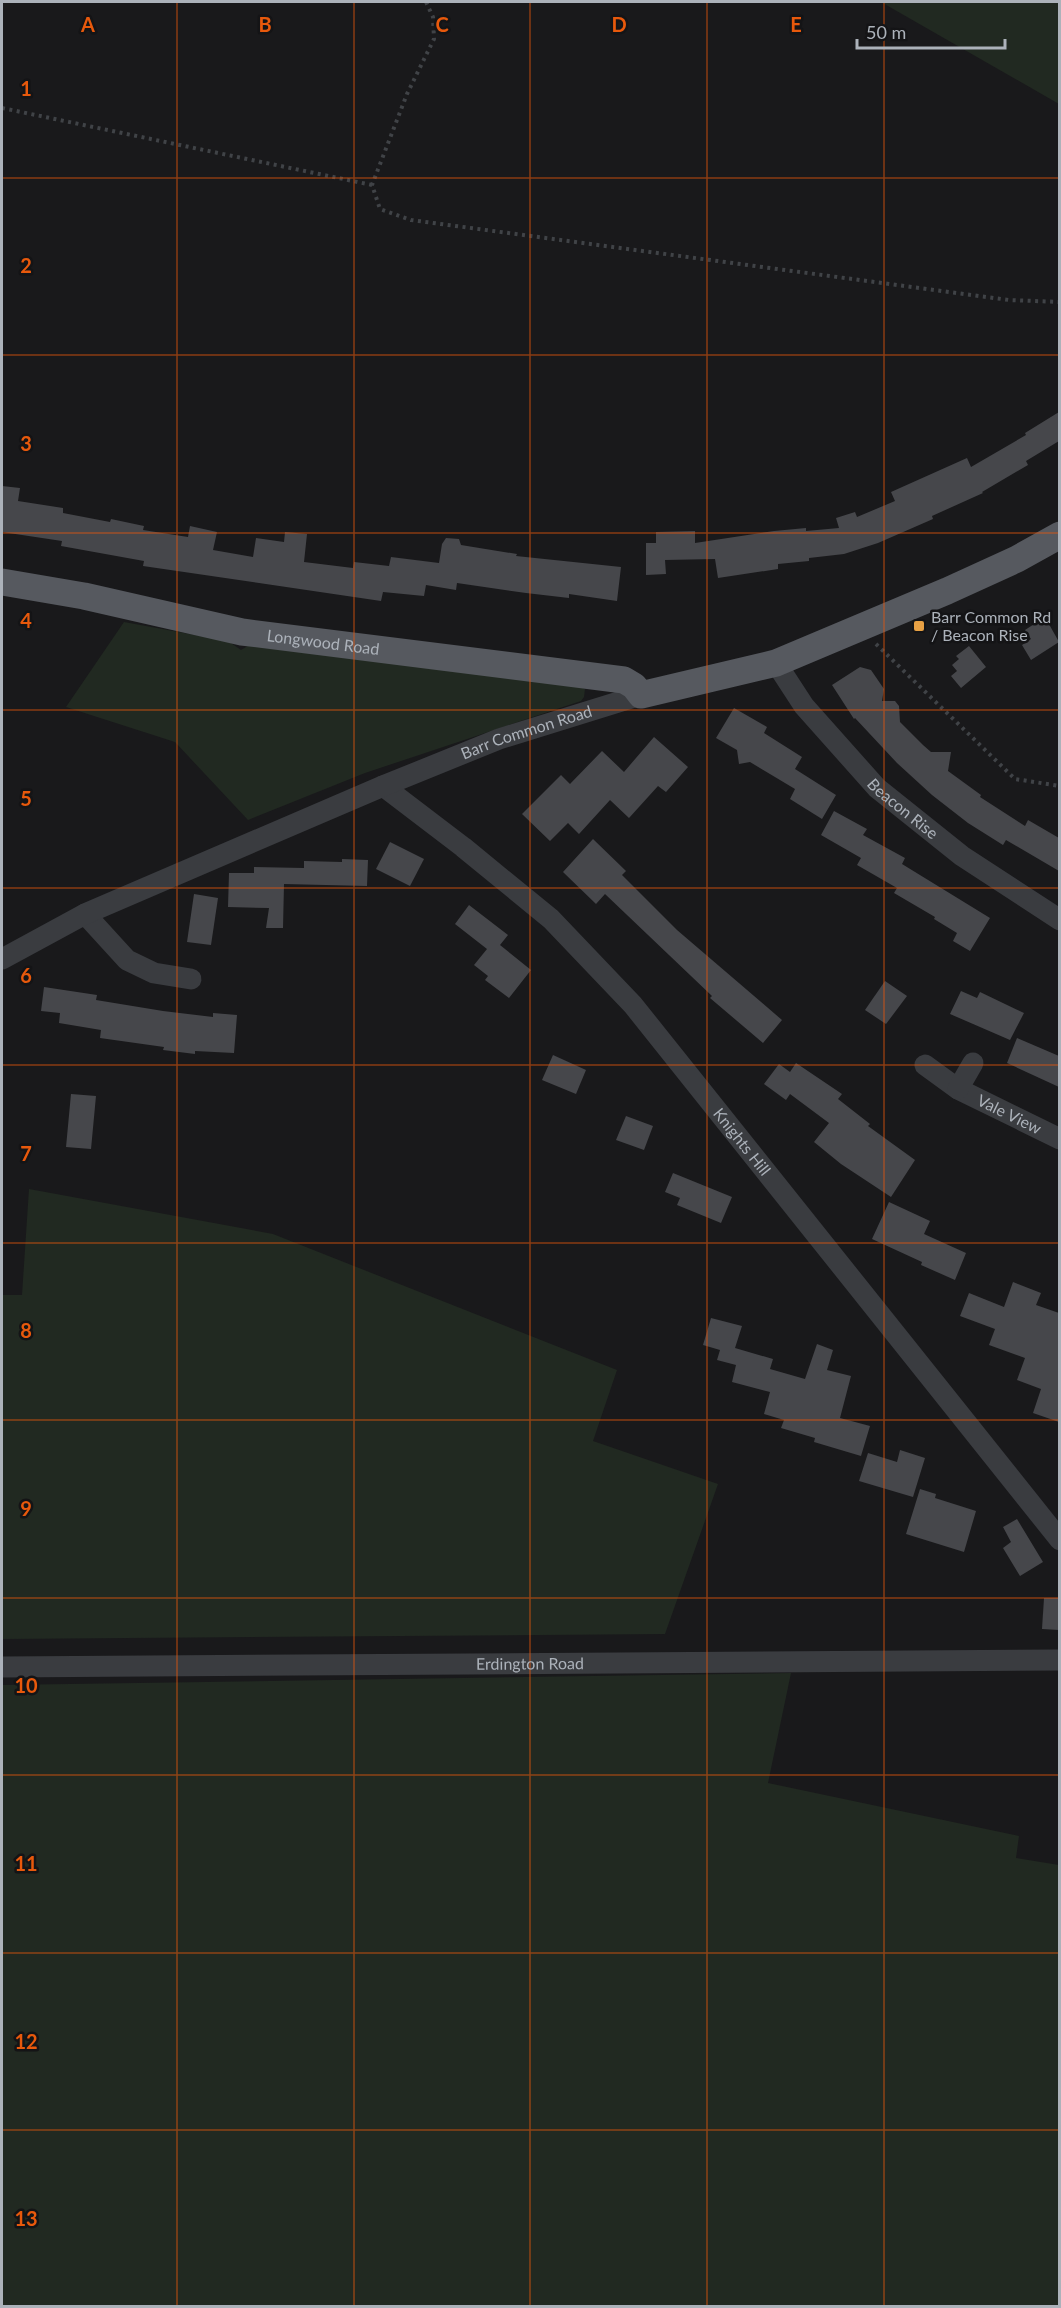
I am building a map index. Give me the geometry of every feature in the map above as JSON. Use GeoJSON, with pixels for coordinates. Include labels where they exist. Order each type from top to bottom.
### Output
{"type":"FeatureCollection","features":[{"type":"Feature","properties":{"kind":"main road","name":"Barr Common Road"},"geometry":{"type":"LineString","coordinates":[[641,695],[776,663],[860,629],[1017,559],[1059,535]]}},
{"type":"Feature","properties":{"kind":"main road","name":"Longwood Road"},"geometry":{"type":"LineString","coordinates":[[2,582],[84,596],[252,634],[615,678],[634,686],[641,695]]}},
{"type":"Feature","properties":{"kind":"street","name":"Beacon Rise"},"geometry":{"type":"LineString","coordinates":[[776,663],[804,706],[877,788],[962,856],[1059,920]]}},
{"type":"Feature","properties":{"kind":"street","name":"Barr Common Road"},"geometry":{"type":"LineString","coordinates":[[2,959],[85,914],[384,786],[498,739],[641,695]]}},
{"type":"Feature","properties":{"kind":"street","name":"Knights Hill"},"geometry":{"type":"LineString","coordinates":[[384,786],[551,919],[633,1005],[1059,1540]]}},
{"type":"Feature","properties":{"kind":"street"},"geometry":{"type":"LineString","coordinates":[[85,914],[127,960],[154,973],[191,979]]}},
{"type":"Feature","properties":{"kind":"street","name":"Vale View"},"geometry":{"type":"LineString","coordinates":[[958,1089],[973,1063]]}},
{"type":"Feature","properties":{"kind":"street","name":"Vale View"},"geometry":{"type":"LineString","coordinates":[[925,1065],[958,1089],[1059,1139]]}},
{"type":"Feature","properties":{"kind":"street","name":"Erdington Road"},"geometry":{"type":"LineString","coordinates":[[2,1667],[1059,1660]]}},
{"type":"Feature","properties":{"kind":"path"},"geometry":{"type":"LineString","coordinates":[[426,2],[433,16],[434,39],[407,94],[372,185],[380,209],[411,220],[1008,300],[1059,302]]}},
{"type":"Feature","properties":{"kind":"path"},"geometry":{"type":"LineString","coordinates":[[2,108],[372,185]]}},
{"type":"Feature","properties":{"kind":"path"},"geometry":{"type":"LineString","coordinates":[[860,629],[1015,779],[1059,786]]}},
{"type":"Feature","properties":{"kind":"shaded area"},"geometry":{"type":"Polygon","coordinates":[[[881,2],[1059,2],[1059,104],[881,2]]]}},
{"type":"Feature","properties":{"kind":"shaded area"},"geometry":{"type":"Polygon","coordinates":[[[124,622],[228,641],[241,650],[251,644],[580,687],[585,689],[584,697],[581,701],[365,773],[248,820],[175,742],[66,707],[124,622]]]}},
{"type":"Feature","properties":{"kind":"shaded area"},"geometry":{"type":"Polygon","coordinates":[[[29,1189],[273,1234],[617,1370],[593,1441],[718,1484],[665,1634],[2,1639],[2,1295],[22,1295],[29,1189]]]}},
{"type":"Feature","properties":{"kind":"shaded area"},"geometry":{"type":"Polygon","coordinates":[[[791,1673],[768,1783],[1019,1836],[1016,1858],[1059,1865],[1059,2306],[2,2306],[2,1685],[791,1673]]]}},
{"type":"Feature","properties":{"kind":"building"},"geometry":{"type":"Polygon","coordinates":[[[1059,412],[1059,441],[1026,461],[1028,465],[983,493],[932,516],[933,519],[878,543],[844,554],[778,564],[778,569],[718,578],[715,559],[665,560],[666,574],[646,575],[646,543],[656,543],[656,532],[695,531],[695,543],[774,531],[839,528],[836,518],[855,512],[857,517],[895,501],[891,492],[967,458],[971,467],[1026,435],[1025,433],[1059,412]]]}},
{"type":"Feature","properties":{"kind":"building"},"geometry":{"type":"Polygon","coordinates":[[[2,486],[20,488],[18,501],[63,508],[63,513],[110,522],[111,519],[144,526],[143,530],[188,537],[190,526],[217,532],[213,550],[253,557],[256,538],[284,542],[285,532],[307,534],[304,562],[353,568],[354,562],[389,566],[391,557],[439,563],[442,544],[446,538],[459,539],[461,545],[517,554],[516,556],[621,567],[617,601],[569,594],[569,598],[457,583],[456,590],[426,585],[424,596],[383,592],[381,601],[143,566],[144,561],[61,546],[62,541],[2,532],[2,486]]]}},
{"type":"Feature","properties":{"kind":"building"},"geometry":{"type":"Polygon","coordinates":[[[1045,617],[1059,642],[1031,660],[1022,645],[1031,639],[1025,630],[1045,617]]]}},
{"type":"Feature","properties":{"kind":"building"},"geometry":{"type":"Polygon","coordinates":[[[969,646],[986,667],[961,688],[951,676],[957,671],[952,665],[959,659],[956,656],[969,646]]]}},
{"type":"Feature","properties":{"kind":"building"},"geometry":{"type":"Polygon","coordinates":[[[860,667],[871,670],[884,689],[882,701],[895,701],[899,706],[900,722],[923,745],[931,752],[951,752],[948,771],[981,795],[980,797],[1025,826],[1028,820],[1059,838],[1059,871],[1006,840],[1003,845],[968,823],[932,795],[854,719],[832,685],[860,667]]]}},
{"type":"Feature","properties":{"kind":"building"},"geometry":{"type":"Polygon","coordinates":[[[734,708],[767,727],[764,733],[802,757],[795,769],[836,795],[822,819],[790,799],[795,789],[750,762],[739,764],[737,750],[716,738],[734,708]]]}},
{"type":"Feature","properties":{"kind":"building"},"geometry":{"type":"Polygon","coordinates":[[[654,737],[688,767],[666,792],[658,786],[629,818],[610,800],[579,834],[568,823],[550,841],[522,814],[561,775],[570,784],[602,751],[624,772],[654,737]]]}},
{"type":"Feature","properties":{"kind":"building"},"geometry":{"type":"Polygon","coordinates":[[[834,811],[867,829],[863,835],[905,858],[902,864],[990,918],[970,951],[953,941],[957,933],[894,893],[897,888],[857,865],[861,858],[821,835],[834,811]]]}},
{"type":"Feature","properties":{"kind":"building"},"geometry":{"type":"Polygon","coordinates":[[[593,839],[626,871],[622,875],[677,930],[782,1020],[763,1043],[710,998],[712,996],[605,894],[596,904],[563,872],[593,839]]]}},
{"type":"Feature","properties":{"kind":"building"},"geometry":{"type":"Polygon","coordinates":[[[390,842],[424,859],[410,886],[376,869],[390,842]]]}},
{"type":"Feature","properties":{"kind":"building"},"geometry":{"type":"Polygon","coordinates":[[[342,859],[368,860],[367,886],[284,884],[283,928],[266,928],[269,908],[228,907],[229,873],[254,873],[254,867],[304,868],[304,861],[342,862],[342,859]]]}},
{"type":"Feature","properties":{"kind":"building"},"geometry":{"type":"Polygon","coordinates":[[[194,894],[218,898],[211,945],[187,942],[194,894]]]}},
{"type":"Feature","properties":{"kind":"building"},"geometry":{"type":"Polygon","coordinates":[[[469,905],[508,935],[500,945],[531,970],[509,998],[485,980],[488,976],[474,965],[487,949],[455,924],[469,905]]]}},
{"type":"Feature","properties":{"kind":"building"},"geometry":{"type":"Polygon","coordinates":[[[885,981],[907,996],[886,1024],[865,1010],[885,981]]]}},
{"type":"Feature","properties":{"kind":"building"},"geometry":{"type":"Polygon","coordinates":[[[44,987],[97,995],[96,1000],[163,1011],[213,1017],[213,1013],[237,1015],[234,1053],[195,1051],[195,1054],[100,1038],[101,1030],[59,1023],[60,1013],[41,1011],[44,987]]]}},
{"type":"Feature","properties":{"kind":"building"},"geometry":{"type":"Polygon","coordinates":[[[961,991],[977,998],[980,992],[1024,1013],[1010,1040],[950,1014],[961,991]]]}},
{"type":"Feature","properties":{"kind":"building"},"geometry":{"type":"Polygon","coordinates":[[[1017,1038],[1059,1056],[1059,1087],[1007,1063],[1017,1038]]]}},
{"type":"Feature","properties":{"kind":"building"},"geometry":{"type":"Polygon","coordinates":[[[553,1055],[586,1070],[576,1094],[542,1080],[553,1055]]]}},
{"type":"Feature","properties":{"kind":"building"},"geometry":{"type":"Polygon","coordinates":[[[796,1063],[842,1094],[838,1099],[870,1124],[868,1126],[915,1160],[891,1197],[841,1164],[814,1142],[829,1123],[790,1094],[786,1100],[764,1084],[779,1064],[790,1072],[796,1063]]]}},
{"type":"Feature","properties":{"kind":"building"},"geometry":{"type":"Polygon","coordinates":[[[71,1094],[96,1096],[91,1149],[66,1147],[71,1094]]]}},
{"type":"Feature","properties":{"kind":"building"},"geometry":{"type":"Polygon","coordinates":[[[626,1116],[653,1126],[644,1150],[616,1140],[626,1116]]]}},
{"type":"Feature","properties":{"kind":"building"},"geometry":{"type":"Polygon","coordinates":[[[673,1173],[732,1197],[721,1223],[677,1205],[680,1198],[665,1192],[673,1173]]]}},
{"type":"Feature","properties":{"kind":"building"},"geometry":{"type":"Polygon","coordinates":[[[889,1202],[930,1221],[924,1234],[966,1253],[955,1280],[872,1239],[889,1202]]]}},
{"type":"Feature","properties":{"kind":"building"},"geometry":{"type":"Polygon","coordinates":[[[1013,1282],[1041,1293],[1036,1305],[1059,1313],[1059,1422],[1033,1413],[1041,1389],[1017,1380],[1025,1358],[989,1345],[995,1329],[960,1316],[969,1293],[1004,1307],[1013,1282]]]}},
{"type":"Feature","properties":{"kind":"building"},"geometry":{"type":"Polygon","coordinates":[[[711,1318],[742,1326],[735,1348],[773,1359],[770,1369],[805,1379],[817,1344],[833,1350],[827,1370],[851,1376],[840,1418],[870,1426],[861,1456],[814,1442],[815,1438],[781,1428],[784,1420],[764,1414],[770,1392],[732,1382],[736,1365],[717,1360],[720,1350],[703,1345],[711,1318]]]}},
{"type":"Feature","properties":{"kind":"building"},"geometry":{"type":"Polygon","coordinates":[[[900,1450],[925,1458],[913,1497],[859,1481],[868,1453],[897,1462],[900,1450]]]}},
{"type":"Feature","properties":{"kind":"building"},"geometry":{"type":"Polygon","coordinates":[[[920,1489],[936,1494],[935,1498],[976,1511],[964,1552],[906,1534],[920,1489]]]}},
{"type":"Feature","properties":{"kind":"building"},"geometry":{"type":"Polygon","coordinates":[[[1017,1519],[1043,1562],[1020,1576],[1003,1548],[1011,1542],[1003,1527],[1017,1519]]]}},
{"type":"Feature","properties":{"kind":"building"},"geometry":{"type":"Polygon","coordinates":[[[1044,1598],[1059,1598],[1059,1630],[1042,1629],[1044,1598]]]}},
{"type":"Feature","properties":{"kind":"place","name":"Barr Common Rd / Beacon Rise"},"geometry":{"type":"Point","coordinates":[919,626]}}]}
